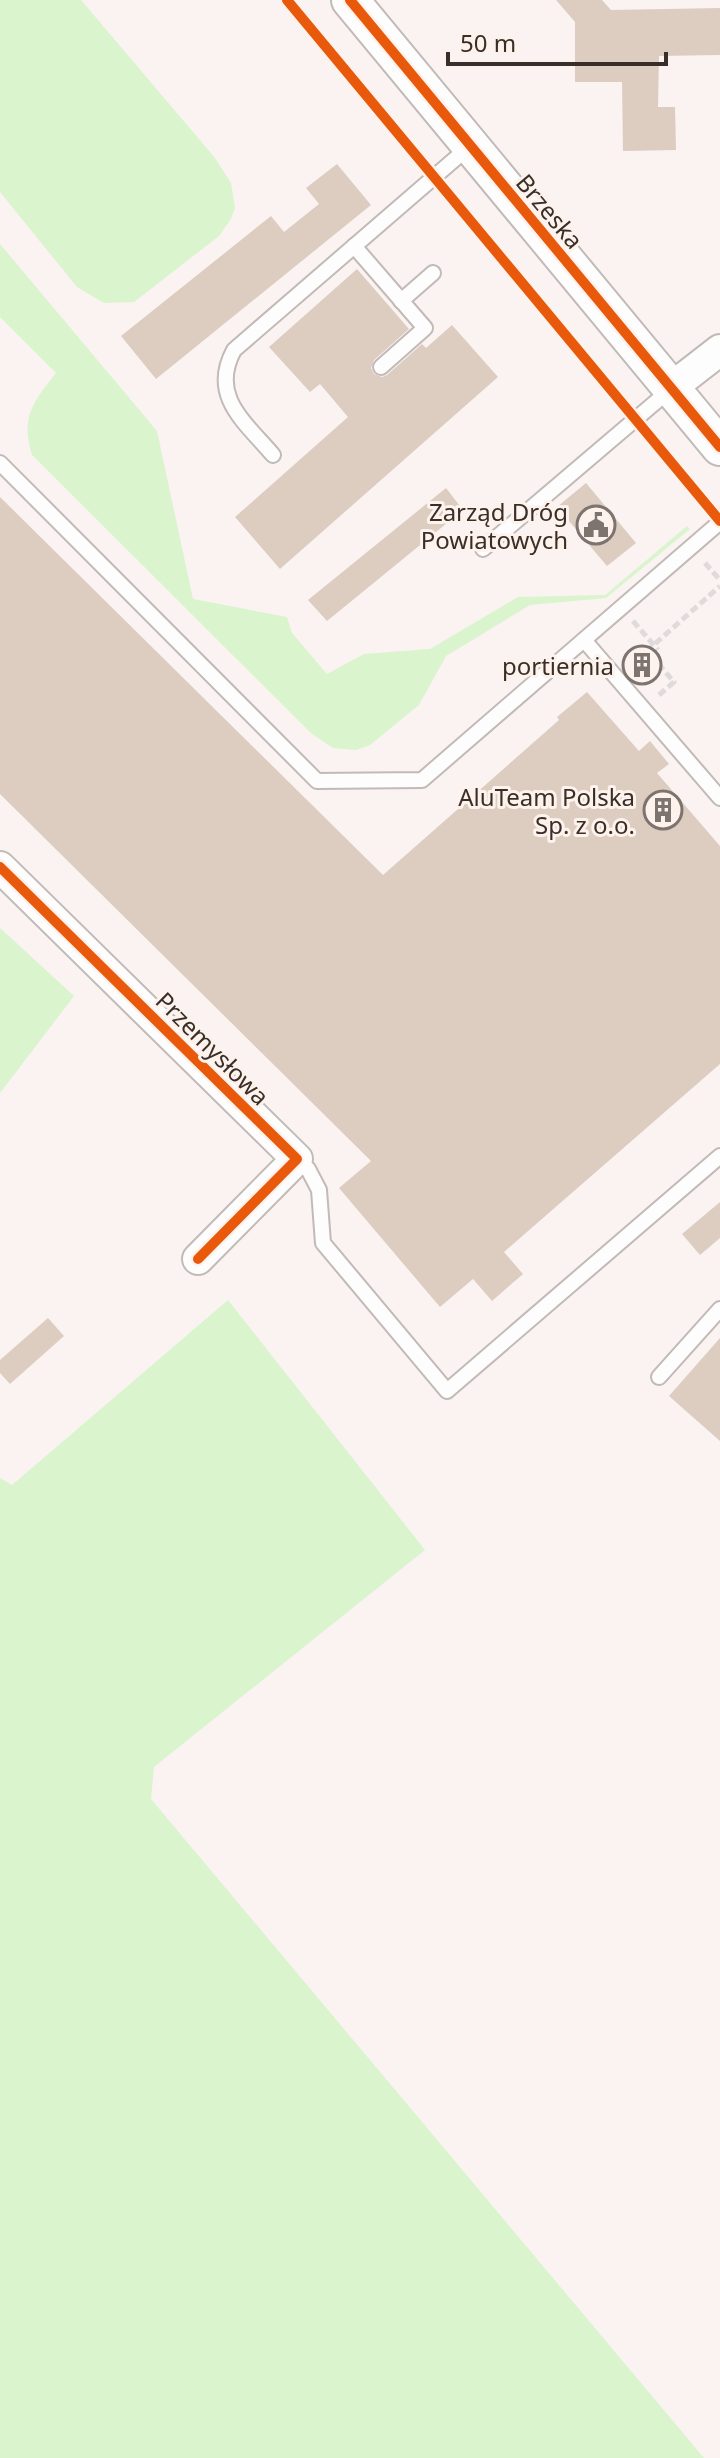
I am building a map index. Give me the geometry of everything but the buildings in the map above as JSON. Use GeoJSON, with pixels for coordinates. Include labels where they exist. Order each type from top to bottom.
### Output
{"type":"FeatureCollection","features":[{"type":"Feature","properties":{"kind":"street","name":"Brzeska"},"geometry":{"type":"LineString","coordinates":[[350,0],[720,447]]}},
{"type":"Feature","properties":{"kind":"street"},"geometry":{"type":"LineString","coordinates":[[671,388],[720,350]]}},
{"type":"Feature","properties":{"kind":"street","name":"Przemysłowa"},"geometry":{"type":"LineString","coordinates":[[0,867],[297,1159]]}},
{"type":"Feature","properties":{"kind":"street"},"geometry":{"type":"LineString","coordinates":[[198,1259],[297,1159]]}},
{"type":"Feature","properties":{"kind":"lane"},"geometry":{"type":"LineString","coordinates":[[273,455],[229,400],[224,382],[227,364],[234,350],[471,146]]}},
{"type":"Feature","properties":{"kind":"lane"},"geometry":{"type":"LineString","coordinates":[[354,246],[425,328],[381,367]]}},
{"type":"Feature","properties":{"kind":"lane"},"geometry":{"type":"LineString","coordinates":[[401,301],[433,273]]}},
{"type":"Feature","properties":{"kind":"lane"},"geometry":{"type":"LineString","coordinates":[[483,549],[671,388]]}},
{"type":"Feature","properties":{"kind":"lane"},"geometry":{"type":"LineString","coordinates":[[0,463],[317,781],[422,780],[720,522]]}},
{"type":"Feature","properties":{"kind":"lane"},"geometry":{"type":"LineString","coordinates":[[584,640],[720,798]]}},
{"type":"Feature","properties":{"kind":"lane"},"geometry":{"type":"LineString","coordinates":[[297,1159],[308,1169],[319,1190],[323,1243],[447,1391],[720,1156]]}},
{"type":"Feature","properties":{"kind":"lane"},"geometry":{"type":"LineString","coordinates":[[659,1377],[720,1309]]}},
{"type":"Feature","properties":{"kind":"path"},"geometry":{"type":"LineString","coordinates":[[674,682],[647,651],[656,647],[720,586]]}},
{"type":"Feature","properties":{"kind":"path"},"geometry":{"type":"LineString","coordinates":[[621,608],[656,647]]}},
{"type":"Feature","properties":{"kind":"green space"},"geometry":{"type":"Polygon","coordinates":[[[0,0],[81,0],[215,158],[231,183],[235,208],[219,236],[134,302],[104,303],[77,287],[0,192],[0,0]]]}},
{"type":"Feature","properties":{"kind":"green space"},"geometry":{"type":"Polygon","coordinates":[[[0,244],[157,431],[193,599],[287,617],[292,633],[327,674],[364,654],[430,649],[518,597],[605,595],[687,526],[690,529],[606,598],[530,605],[446,656],[419,705],[370,745],[356,750],[333,748],[312,734],[32,455],[28,430],[31,410],[56,373],[0,317],[0,244]]]}},
{"type":"Feature","properties":{"kind":"green space"},"geometry":{"type":"Polygon","coordinates":[[[0,928],[74,996],[0,1093],[0,928]]]}},
{"type":"Feature","properties":{"kind":"green space"},"geometry":{"type":"Polygon","coordinates":[[[228,1300],[425,1550],[154,1767],[151,1799],[704,2458],[0,2458],[0,1478],[12,1485],[228,1300]]]}},
{"type":"Feature","properties":{"kind":"cycle path"},"geometry":{"type":"LineString","coordinates":[[287,0],[720,521]]}},
{"type":"Feature","properties":{"kind":"cycle path"},"geometry":{"type":"LineString","coordinates":[[350,0],[720,447]]}},
{"type":"Feature","properties":{"kind":"cycle path"},"geometry":{"type":"LineString","coordinates":[[0,867],[297,1159],[198,1259]]}},
{"type":"Feature","properties":{"kind":"place","name":"Zarząd Dróg Powiatowych"},"geometry":{"type":"Point","coordinates":[596,525]}},
{"type":"Feature","properties":{"kind":"place","name":"portiernia"},"geometry":{"type":"Point","coordinates":[642,665]}},
{"type":"Feature","properties":{"kind":"place","name":"AluTeam Polska Sp. z o.o."},"geometry":{"type":"Point","coordinates":[663,810]}}]}
